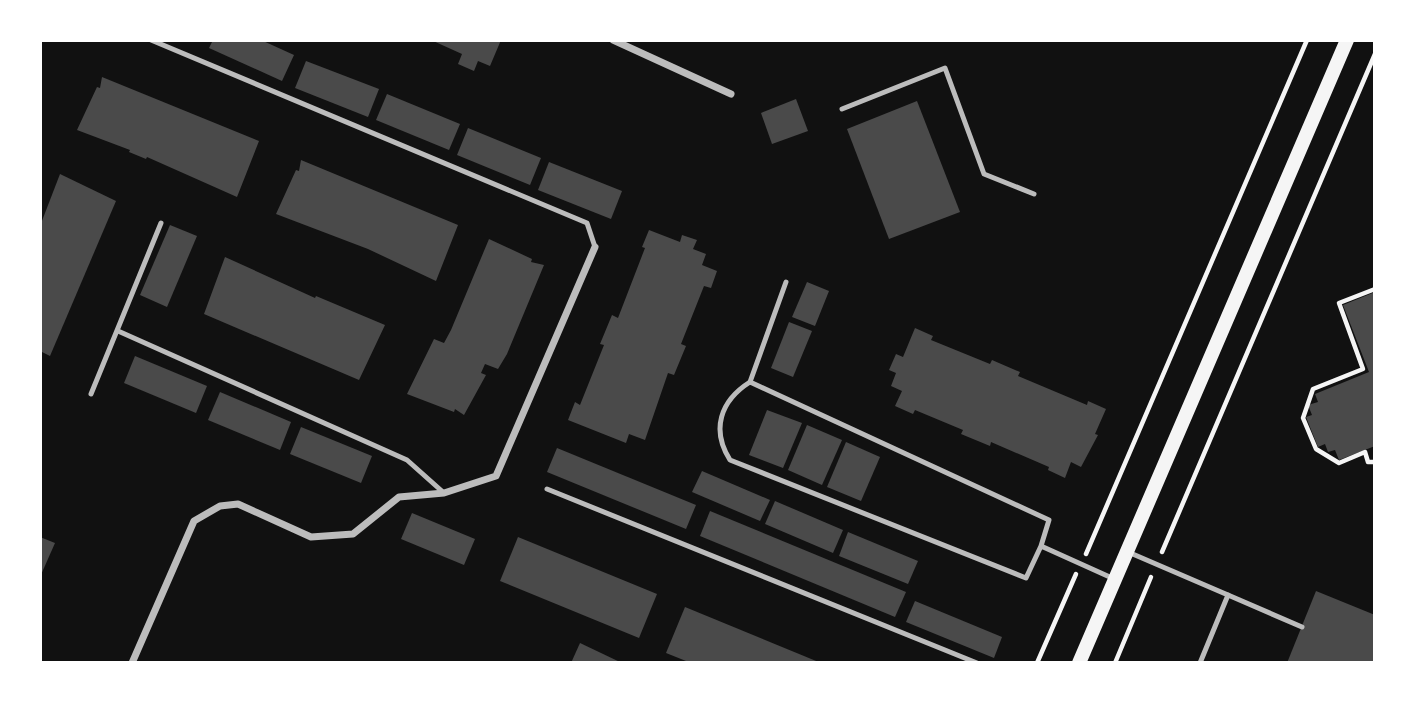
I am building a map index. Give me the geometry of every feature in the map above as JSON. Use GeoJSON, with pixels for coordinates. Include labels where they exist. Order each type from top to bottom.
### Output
{"type":"FeatureCollection","features":[{"type":"Feature","properties":{"kind":"main road"},"geometry":{"type":"LineString","coordinates":[[1079,663],[1347,40]]}},
{"type":"Feature","properties":{"kind":"street"},"geometry":{"type":"LineString","coordinates":[[613,40],[731,94]]}},
{"type":"Feature","properties":{"kind":"street"},"geometry":{"type":"LineString","coordinates":[[132,663],[194,521],[220,506],[238,505],[311,537],[353,534],[399,498],[444,493],[496,476],[595,247]]}},
{"type":"Feature","properties":{"kind":"lane"},"geometry":{"type":"LineString","coordinates":[[151,40],[587,223],[595,247]]}},
{"type":"Feature","properties":{"kind":"lane"},"geometry":{"type":"LineString","coordinates":[[842,109],[946,68],[984,174],[1034,194]]}},
{"type":"Feature","properties":{"kind":"lane"},"geometry":{"type":"LineString","coordinates":[[91,394],[161,223]]}},
{"type":"Feature","properties":{"kind":"lane"},"geometry":{"type":"LineString","coordinates":[[750,383],[1049,520],[1041,546],[1026,578],[730,460],[719,443],[719,420],[737,391],[750,383],[786,282]]}},
{"type":"Feature","properties":{"kind":"lane"},"geometry":{"type":"LineString","coordinates":[[118,331],[407,460],[444,493]]}},
{"type":"Feature","properties":{"kind":"lane"},"geometry":{"type":"LineString","coordinates":[[547,489],[978,663]]}},
{"type":"Feature","properties":{"kind":"lane"},"geometry":{"type":"LineString","coordinates":[[1041,546],[1115,580]]}},
{"type":"Feature","properties":{"kind":"lane"},"geometry":{"type":"LineString","coordinates":[[1127,552],[1301,627]]}},
{"type":"Feature","properties":{"kind":"lane"},"geometry":{"type":"LineString","coordinates":[[1200,663],[1228,595]]}},
{"type":"Feature","properties":{"kind":"path"},"geometry":{"type":"LineString","coordinates":[[1037,663],[1307,40]]}},
{"type":"Feature","properties":{"kind":"path"},"geometry":{"type":"LineString","coordinates":[[1115,663],[1375,54]]}},
{"type":"Feature","properties":{"kind":"path"},"geometry":{"type":"LineString","coordinates":[[1375,289],[1339,303],[1363,369],[1313,389],[1303,418],[1316,449],[1339,463],[1365,452],[1368,461],[1375,462]]}},
{"type":"Feature","properties":{"kind":"building"},"geometry":{"type":"Polygon","coordinates":[[[213,40],[261,40],[294,55],[282,81],[209,48],[213,40]]]}},
{"type":"Feature","properties":{"kind":"building"},"geometry":{"type":"Polygon","coordinates":[[[431,40],[501,40],[490,66],[478,61],[474,71],[458,64],[462,54],[431,40]]]}},
{"type":"Feature","properties":{"kind":"building"},"geometry":{"type":"Polygon","coordinates":[[[306,61],[379,89],[368,117],[295,88],[306,61]]]}},
{"type":"Feature","properties":{"kind":"building"},"geometry":{"type":"Polygon","coordinates":[[[102,77],[259,141],[237,197],[147,157],[146,159],[77,130],[97,87],[100,88],[102,77]]]}},
{"type":"Feature","properties":{"kind":"building"},"geometry":{"type":"Polygon","coordinates":[[[387,94],[460,124],[449,150],[376,120],[387,94]]]}},
{"type":"Feature","properties":{"kind":"building"},"geometry":{"type":"Polygon","coordinates":[[[796,99],[808,131],[772,144],[761,113],[796,99]]]}},
{"type":"Feature","properties":{"kind":"building"},"geometry":{"type":"Polygon","coordinates":[[[917,101],[960,212],[889,239],[847,129],[917,101]]]}},
{"type":"Feature","properties":{"kind":"building"},"geometry":{"type":"Polygon","coordinates":[[[468,128],[541,158],[530,185],[457,155],[468,128]]]}},
{"type":"Feature","properties":{"kind":"building"},"geometry":{"type":"Polygon","coordinates":[[[301,160],[458,225],[436,281],[368,249],[276,214],[296,170],[299,171],[301,160]]]}},
{"type":"Feature","properties":{"kind":"building"},"geometry":{"type":"Polygon","coordinates":[[[549,162],[622,191],[611,219],[538,190],[549,162]]]}},
{"type":"Feature","properties":{"kind":"building"},"geometry":{"type":"Polygon","coordinates":[[[60,174],[116,201],[50,356],[40,351],[40,226],[60,174]]]}},
{"type":"Feature","properties":{"kind":"building"},"geometry":{"type":"Polygon","coordinates":[[[170,225],[197,236],[167,307],[140,295],[170,225]]]}},
{"type":"Feature","properties":{"kind":"building"},"geometry":{"type":"Polygon","coordinates":[[[649,230],[680,242],[682,235],[697,240],[693,249],[706,254],[702,265],[717,271],[711,288],[704,286],[681,344],[686,346],[674,375],[668,373],[645,440],[629,434],[626,443],[568,420],[575,402],[580,405],[604,345],[600,344],[612,315],[618,318],[645,248],[642,247],[649,230]]]}},
{"type":"Feature","properties":{"kind":"building"},"geometry":{"type":"Polygon","coordinates":[[[489,239],[532,259],[531,262],[544,265],[507,354],[498,369],[485,364],[481,373],[486,375],[464,415],[455,409],[454,412],[407,394],[434,339],[444,343],[451,330],[489,239]]]}},
{"type":"Feature","properties":{"kind":"building"},"geometry":{"type":"Polygon","coordinates":[[[225,257],[315,298],[316,296],[385,325],[359,380],[204,314],[225,257]]]}},
{"type":"Feature","properties":{"kind":"building"},"geometry":{"type":"Polygon","coordinates":[[[807,282],[829,291],[815,326],[792,317],[807,282]]]}},
{"type":"Feature","properties":{"kind":"building"},"geometry":{"type":"Polygon","coordinates":[[[1375,292],[1375,446],[1339,460],[1335,450],[1328,452],[1325,444],[1318,447],[1306,417],[1312,415],[1308,405],[1318,402],[1315,394],[1369,372],[1343,305],[1375,292]]]}},
{"type":"Feature","properties":{"kind":"building"},"geometry":{"type":"Polygon","coordinates":[[[789,322],[812,331],[793,377],[771,368],[789,322]]]}},
{"type":"Feature","properties":{"kind":"building"},"geometry":{"type":"Polygon","coordinates":[[[915,328],[933,336],[931,340],[990,364],[992,360],[1020,372],[1018,376],[1087,405],[1088,401],[1106,409],[1095,434],[1098,435],[1081,467],[1071,462],[1065,478],[1048,470],[1049,467],[991,442],[990,446],[961,434],[963,430],[915,410],[913,414],[895,406],[902,391],[891,386],[896,373],[889,370],[896,354],[903,357],[915,328]]]}},
{"type":"Feature","properties":{"kind":"building"},"geometry":{"type":"Polygon","coordinates":[[[135,356],[207,386],[196,413],[124,383],[135,356]]]}},
{"type":"Feature","properties":{"kind":"building"},"geometry":{"type":"Polygon","coordinates":[[[220,392],[291,422],[280,450],[208,420],[220,392]]]}},
{"type":"Feature","properties":{"kind":"building"},"geometry":{"type":"Polygon","coordinates":[[[767,410],[802,423],[783,468],[749,455],[767,410]]]}},
{"type":"Feature","properties":{"kind":"building"},"geometry":{"type":"Polygon","coordinates":[[[807,425],[842,440],[822,485],[788,470],[807,425]]]}},
{"type":"Feature","properties":{"kind":"building"},"geometry":{"type":"Polygon","coordinates":[[[301,427],[372,456],[361,483],[290,454],[301,427]]]}},
{"type":"Feature","properties":{"kind":"building"},"geometry":{"type":"Polygon","coordinates":[[[846,442],[880,457],[861,501],[827,487],[846,442]]]}},
{"type":"Feature","properties":{"kind":"building"},"geometry":{"type":"Polygon","coordinates":[[[557,448],[696,505],[686,529],[547,472],[557,448]]]}},
{"type":"Feature","properties":{"kind":"building"},"geometry":{"type":"Polygon","coordinates":[[[702,471],[770,500],[760,521],[692,492],[702,471]]]}},
{"type":"Feature","properties":{"kind":"building"},"geometry":{"type":"Polygon","coordinates":[[[775,501],[843,530],[833,553],[765,524],[775,501]]]}},
{"type":"Feature","properties":{"kind":"building"},"geometry":{"type":"Polygon","coordinates":[[[710,511],[906,592],[895,617],[700,536],[710,511]]]}},
{"type":"Feature","properties":{"kind":"building"},"geometry":{"type":"Polygon","coordinates":[[[412,513],[475,539],[464,565],[401,539],[412,513]]]}},
{"type":"Feature","properties":{"kind":"building"},"geometry":{"type":"Polygon","coordinates":[[[848,532],[918,561],[908,584],[839,556],[848,532]]]}},
{"type":"Feature","properties":{"kind":"building"},"geometry":{"type":"Polygon","coordinates":[[[40,537],[55,543],[40,577],[40,537]]]}},
{"type":"Feature","properties":{"kind":"building"},"geometry":{"type":"Polygon","coordinates":[[[518,537],[657,594],[639,638],[500,581],[518,537]]]}},
{"type":"Feature","properties":{"kind":"building"},"geometry":{"type":"Polygon","coordinates":[[[1316,591],[1375,615],[1375,663],[1287,663],[1316,591]]]}},
{"type":"Feature","properties":{"kind":"building"},"geometry":{"type":"Polygon","coordinates":[[[915,601],[1002,637],[994,658],[906,622],[915,601]]]}},
{"type":"Feature","properties":{"kind":"building"},"geometry":{"type":"Polygon","coordinates":[[[685,607],[821,663],[691,663],[666,653],[685,607]]]}},
{"type":"Feature","properties":{"kind":"building"},"geometry":{"type":"Polygon","coordinates":[[[580,643],[622,663],[571,663],[580,643]]]}}]}
